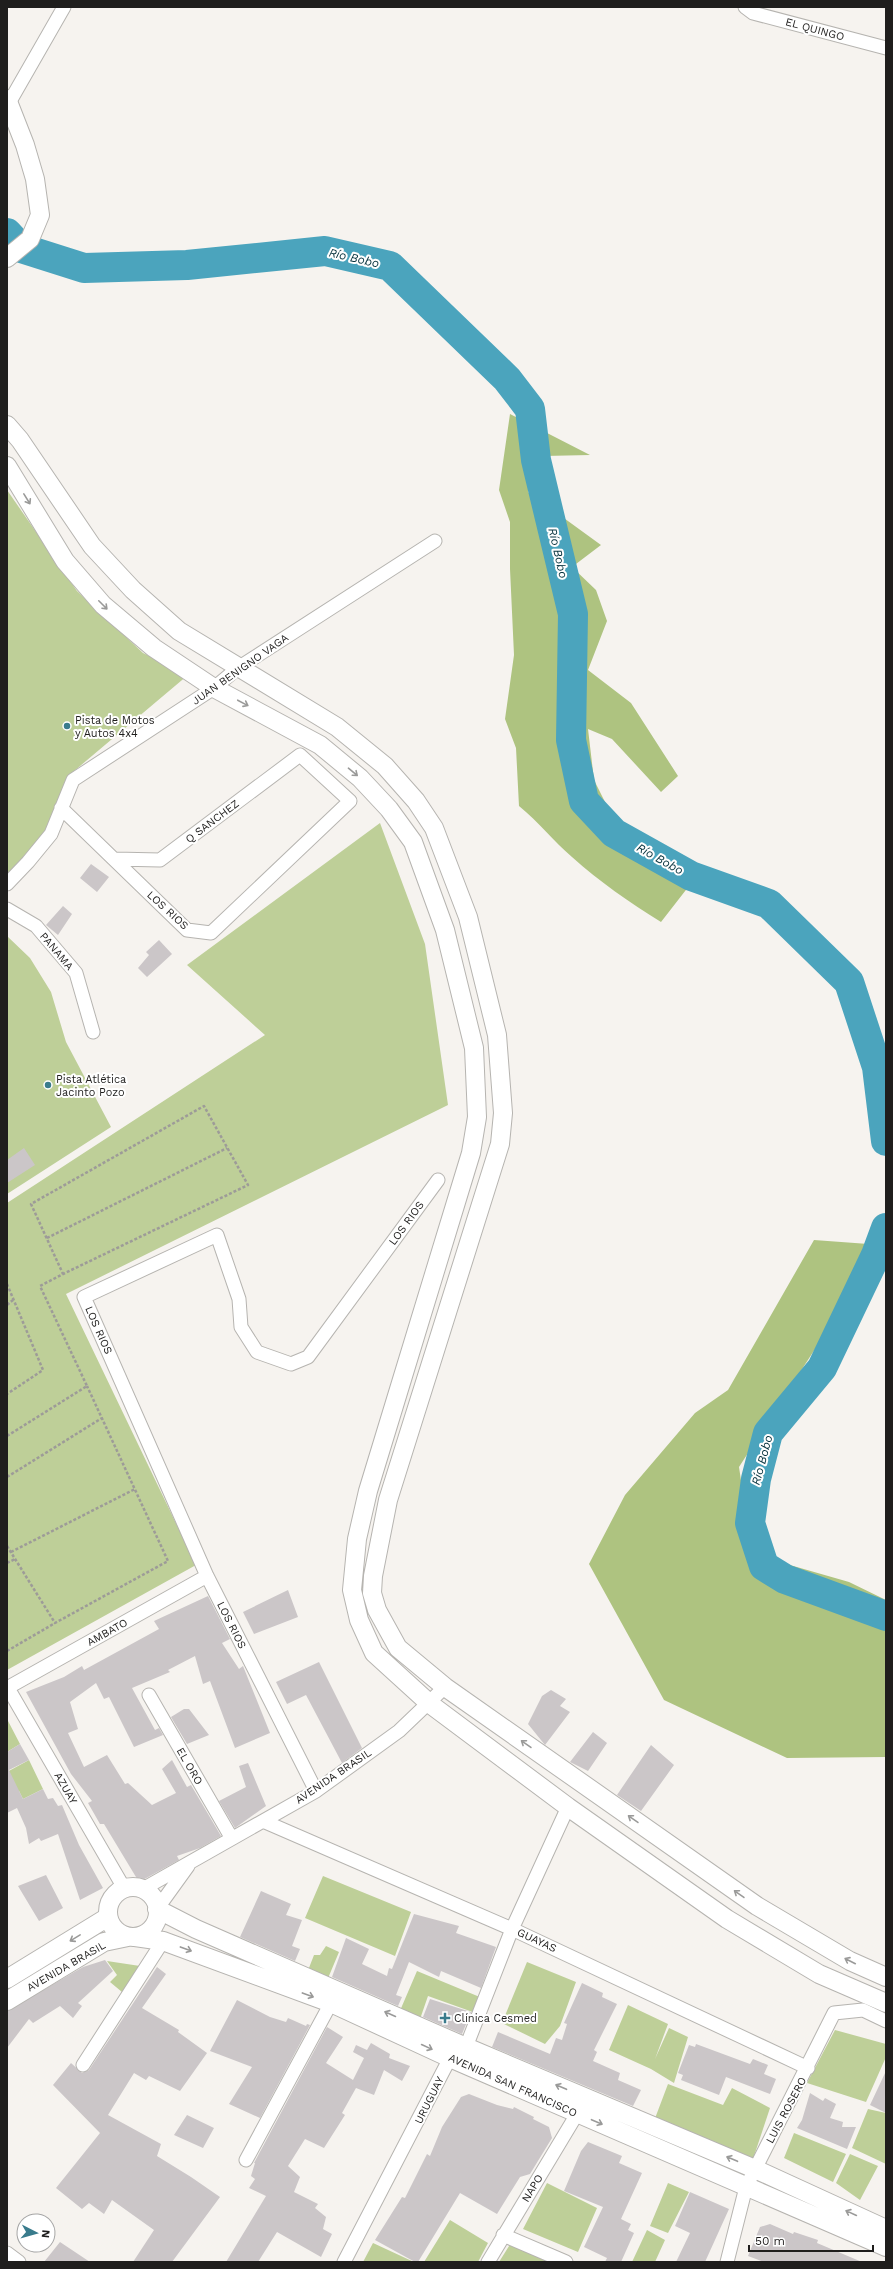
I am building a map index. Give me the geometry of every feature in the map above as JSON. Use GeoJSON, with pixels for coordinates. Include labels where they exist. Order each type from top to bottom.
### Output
{"type":"FeatureCollection","features":[{"type":"Feature","properties":{"kind":"main road"},"geometry":{"type":"LineString","coordinates":[[8,101],[25,145],[35,179],[40,215],[30,238],[10,256]]}},
{"type":"Feature","properties":{"kind":"main road"},"geometry":{"type":"LineString","coordinates":[[7,425],[20,440],[92,546],[133,590],[179,631],[337,727],[385,766],[416,801],[434,828],[468,917],[497,1035],[503,1113],[500,1144],[388,1500],[373,1576],[372,1593],[378,1610],[398,1648],[445,1687],[757,1906],[850,1961],[886,1977]]}},
{"type":"Feature","properties":{"kind":"main road"},"geometry":{"type":"LineString","coordinates":[[7,466],[65,561],[103,605],[154,648],[214,688],[320,745],[360,778],[389,809],[413,842],[444,930],[474,1048],[477,1117],[471,1153],[368,1491],[356,1538],[352,1590],[359,1620],[374,1653],[430,1704],[568,1807],[726,1919],[819,1974],[886,2003]]}},
{"type":"Feature","properties":{"kind":"main road"},"geometry":{"type":"LineString","coordinates":[[130,1887],[143,1889],[150,1894],[158,1909],[157,1917],[150,1931],[131,1937],[115,1930],[108,1917],[109,1903],[118,1892],[124,1888],[130,1887]]}},
{"type":"Feature","properties":{"kind":"main road","name":"AVENIDA SAN FRANCISCO"},"geometry":{"type":"LineString","coordinates":[[158,1909],[196,1929],[466,2047],[755,2169],[886,2229]]}},
{"type":"Feature","properties":{"kind":"main road","name":"AVENIDA BRASIL"},"geometry":{"type":"LineString","coordinates":[[7,1978],[108,1917]]}},
{"type":"Feature","properties":{"kind":"main road","name":"AVENIDA SAN FRANCISCO"},"geometry":{"type":"LineString","coordinates":[[131,1937],[163,1941],[332,2004],[577,2114],[886,2247]]}},
{"type":"Feature","properties":{"kind":"main road","name":"AVENIDA BRASIL"},"geometry":{"type":"LineString","coordinates":[[7,2001],[104,1942],[131,1937]]}},
{"type":"Feature","properties":{"kind":"street"},"geometry":{"type":"LineString","coordinates":[[8,101],[64,7]]}},
{"type":"Feature","properties":{"kind":"street","name":"EL QUINGO"},"geometry":{"type":"LineString","coordinates":[[745,7],[753,13],[886,48]]}},
{"type":"Feature","properties":{"kind":"street","name":"JUAN BENIGNO VAGA"},"geometry":{"type":"LineString","coordinates":[[61,808],[72,780],[214,688],[238,668],[435,541]]}},
{"type":"Feature","properties":{"kind":"street","name":"Q SANCHEZ"},"geometry":{"type":"LineString","coordinates":[[114,859],[160,860],[300,755],[350,801]]}},
{"type":"Feature","properties":{"kind":"street","name":"LOS RIOS"},"geometry":{"type":"LineString","coordinates":[[61,808],[187,930],[210,932],[350,801]]}},
{"type":"Feature","properties":{"kind":"street"},"geometry":{"type":"LineString","coordinates":[[7,884],[28,862],[51,834],[61,808]]}},
{"type":"Feature","properties":{"kind":"street","name":"PANAMA"},"geometry":{"type":"LineString","coordinates":[[7,909],[36,926],[76,974],[93,1032]]}},
{"type":"Feature","properties":{"kind":"street","name":"LOS RIOS"},"geometry":{"type":"LineString","coordinates":[[316,1790],[207,1576],[84,1297],[218,1235],[239,1299],[241,1327],[257,1352],[291,1364],[308,1357],[438,1180]]}},
{"type":"Feature","properties":{"kind":"street","name":"AMBATO"},"geometry":{"type":"LineString","coordinates":[[7,1688],[207,1576]]}},
{"type":"Feature","properties":{"kind":"street","name":"AVENIDA BRASIL"},"geometry":{"type":"LineString","coordinates":[[143,1889],[191,1863],[231,1837],[316,1790],[399,1731],[430,1704],[445,1687]]}},
{"type":"Feature","properties":{"kind":"street","name":"AZUAY"},"geometry":{"type":"LineString","coordinates":[[7,1688],[124,1888]]}},
{"type":"Feature","properties":{"kind":"street","name":"EL ORO"},"geometry":{"type":"LineString","coordinates":[[149,1695],[231,1837]]}},
{"type":"Feature","properties":{"kind":"street"},"geometry":{"type":"LineString","coordinates":[[466,2047],[512,1929],[568,1807]]}},
{"type":"Feature","properties":{"kind":"street","name":"GUAYAS"},"geometry":{"type":"LineString","coordinates":[[263,1820],[512,1929],[808,2068]]}},
{"type":"Feature","properties":{"kind":"street","name":"AVENIDA BRASIL"},"geometry":{"type":"LineString","coordinates":[[158,1909],[191,1863]]}},
{"type":"Feature","properties":{"kind":"street"},"geometry":{"type":"LineString","coordinates":[[83,2065],[163,1941]]}},
{"type":"Feature","properties":{"kind":"street"},"geometry":{"type":"LineString","coordinates":[[246,2160],[332,2004]]}},
{"type":"Feature","properties":{"kind":"street","name":"LUIS ROSERO"},"geometry":{"type":"LineString","coordinates":[[727,2262],[746,2187],[808,2068],[834,2013],[862,2010],[886,2021]]}},
{"type":"Feature","properties":{"kind":"street","name":"URUGUAY"},"geometry":{"type":"LineString","coordinates":[[344,2262],[450,2058],[466,2047]]}},
{"type":"Feature","properties":{"kind":"street","name":"NAPO"},"geometry":{"type":"LineString","coordinates":[[488,2262],[577,2114]]}},
{"type":"Feature","properties":{"kind":"street"},"geometry":{"type":"LineString","coordinates":[[504,2235],[566,2262]]}},
{"type":"Feature","properties":{"kind":"street"},"geometry":{"type":"LineString","coordinates":[[7,2253],[19,2262]]}},
{"type":"Feature","properties":{"kind":"path"},"geometry":{"type":"LineString","coordinates":[[7,1651],[168,1561],[40,1286],[248,1185],[204,1106],[32,1204],[63,1274]]}},
{"type":"Feature","properties":{"kind":"path"},"geometry":{"type":"LineString","coordinates":[[47,1238],[227,1148]]}},
{"type":"Feature","properties":{"kind":"path"},"geometry":{"type":"LineString","coordinates":[[7,1284],[43,1370],[7,1394]]}},
{"type":"Feature","properties":{"kind":"path"},"geometry":{"type":"LineString","coordinates":[[7,1304],[13,1300]]}},
{"type":"Feature","properties":{"kind":"path"},"geometry":{"type":"LineString","coordinates":[[7,1436],[87,1386]]}},
{"type":"Feature","properties":{"kind":"path"},"geometry":{"type":"LineString","coordinates":[[7,1477],[102,1418]]}},
{"type":"Feature","properties":{"kind":"path"},"geometry":{"type":"LineString","coordinates":[[11,1552],[135,1489]]}},
{"type":"Feature","properties":{"kind":"path"},"geometry":{"type":"LineString","coordinates":[[7,1546],[55,1623]]}},
{"type":"Feature","properties":{"kind":"path"},"geometry":{"type":"LineString","coordinates":[[7,1563],[15,1559]]}},
{"type":"Feature","properties":{"kind":"green space"},"geometry":{"type":"Polygon","coordinates":[[[510,414],[590,455],[544,456],[528,492],[601,545],[572,567],[596,590],[607,621],[588,670],[631,703],[678,776],[661,792],[612,739],[588,729],[594,780],[612,816],[703,868],[661,922],[593,875],[565,851],[533,818],[519,806],[516,748],[505,719],[514,655],[510,569],[510,522],[499,490],[510,414]]]}},
{"type":"Feature","properties":{"kind":"green space","name":"Pista de Motos y Autos 4x4"},"geometry":{"type":"Polygon","coordinates":[[[7,490],[77,591],[143,653],[188,675],[67,777],[45,832],[7,875],[7,490]]]}},
{"type":"Feature","properties":{"kind":"green space"},"geometry":{"type":"Polygon","coordinates":[[[380,823],[425,944],[448,1105],[66,1294],[196,1565],[7,1670],[7,1203],[265,1035],[187,965],[380,823]]]}},
{"type":"Feature","properties":{"kind":"green space","name":"Pista Atlética Jacinto Pozo"},"geometry":{"type":"Polygon","coordinates":[[[7,936],[30,958],[51,992],[66,1042],[111,1127],[7,1194],[7,936]]]}},
{"type":"Feature","properties":{"kind":"green space"},"geometry":{"type":"Polygon","coordinates":[[[814,1240],[882,1245],[739,1467],[752,1554],[849,1582],[886,1600],[886,1757],[787,1758],[664,1700],[589,1564],[625,1495],[695,1413],[728,1390],[814,1240]]]}},
{"type":"Feature","properties":{"kind":"green space"},"geometry":{"type":"Polygon","coordinates":[[[7,1719],[20,1744],[7,1752],[7,1719]]]}},
{"type":"Feature","properties":{"kind":"green space"},"geometry":{"type":"Polygon","coordinates":[[[29,1760],[43,1789],[23,1799],[19,1791],[10,1795],[7,1772],[29,1760]]]}},
{"type":"Feature","properties":{"kind":"green space"},"geometry":{"type":"Polygon","coordinates":[[[323,1876],[411,1912],[395,1956],[305,1918],[323,1876]]]}},
{"type":"Feature","properties":{"kind":"green space"},"geometry":{"type":"Polygon","coordinates":[[[326,1946],[339,1952],[326,1983],[307,1973],[314,1955],[320,1955],[326,1946]]]}},
{"type":"Feature","properties":{"kind":"green space"},"geometry":{"type":"Polygon","coordinates":[[[107,1961],[140,1966],[122,1992],[110,1982],[117,1975],[107,1961]]]}},
{"type":"Feature","properties":{"kind":"green space"},"geometry":{"type":"Polygon","coordinates":[[[527,1962],[576,1982],[560,2026],[545,2044],[502,2023],[527,1962]]]}},
{"type":"Feature","properties":{"kind":"green space"},"geometry":{"type":"Polygon","coordinates":[[[417,1971],[487,2000],[481,2015],[428,1996],[419,2022],[399,2013],[417,1971]]]}},
{"type":"Feature","properties":{"kind":"green space"},"geometry":{"type":"Polygon","coordinates":[[[628,2005],[668,2024],[655,2059],[669,2028],[688,2037],[674,2083],[651,2069],[609,2050],[628,2005]]]}},
{"type":"Feature","properties":{"kind":"green space"},"geometry":{"type":"Polygon","coordinates":[[[835,2030],[886,2044],[886,2057],[866,2102],[807,2083],[835,2030]]]}},
{"type":"Feature","properties":{"kind":"green space"},"geometry":{"type":"Polygon","coordinates":[[[668,2084],[723,2105],[732,2088],[770,2108],[752,2162],[654,2121],[668,2084]]]}},
{"type":"Feature","properties":{"kind":"green space"},"geometry":{"type":"Polygon","coordinates":[[[868,2109],[886,2113],[886,2164],[852,2148],[868,2109]]]}},
{"type":"Feature","properties":{"kind":"green space"},"geometry":{"type":"Polygon","coordinates":[[[794,2133],[846,2154],[833,2182],[784,2158],[794,2133]]]}},
{"type":"Feature","properties":{"kind":"green space"},"geometry":{"type":"Polygon","coordinates":[[[850,2154],[878,2166],[860,2200],[836,2183],[850,2154]]]}},
{"type":"Feature","properties":{"kind":"green space"},"geometry":{"type":"Polygon","coordinates":[[[547,2183],[597,2208],[578,2252],[523,2229],[547,2183]]]}},
{"type":"Feature","properties":{"kind":"green space"},"geometry":{"type":"Polygon","coordinates":[[[668,2183],[689,2192],[668,2233],[650,2226],[668,2183]]]}},
{"type":"Feature","properties":{"kind":"green space"},"geometry":{"type":"Polygon","coordinates":[[[450,2220],[488,2243],[478,2262],[424,2262],[450,2220]]]}},
{"type":"Feature","properties":{"kind":"green space"},"geometry":{"type":"Polygon","coordinates":[[[647,2230],[665,2240],[655,2262],[632,2262],[647,2230]]]}},
{"type":"Feature","properties":{"kind":"green space"},"geometry":{"type":"Polygon","coordinates":[[[373,2243],[414,2262],[363,2262],[373,2243]]]}},
{"type":"Feature","properties":{"kind":"green space"},"geometry":{"type":"Polygon","coordinates":[[[511,2243],[555,2262],[499,2262],[511,2243]]]}},
{"type":"Feature","properties":{"kind":"building"},"geometry":{"type":"Polygon","coordinates":[[[91,864],[109,877],[97,892],[80,878],[91,864]]]}},
{"type":"Feature","properties":{"kind":"building"},"geometry":{"type":"Polygon","coordinates":[[[63,906],[72,914],[58,935],[46,925],[63,906]]]}},
{"type":"Feature","properties":{"kind":"building"},"geometry":{"type":"Polygon","coordinates":[[[159,940],[172,954],[147,977],[138,968],[149,955],[146,952],[159,940]]]}},
{"type":"Feature","properties":{"kind":"building"},"geometry":{"type":"Polygon","coordinates":[[[24,1148],[35,1165],[7,1183],[7,1160],[24,1148]]]}},
{"type":"Feature","properties":{"kind":"building"},"geometry":{"type":"Polygon","coordinates":[[[288,1590],[298,1617],[254,1634],[243,1612],[288,1590]]]}},
{"type":"Feature","properties":{"kind":"building"},"geometry":{"type":"Polygon","coordinates":[[[208,1596],[230,1639],[222,1643],[239,1669],[243,1666],[270,1733],[235,1748],[210,1681],[203,1684],[195,1656],[168,1670],[170,1672],[132,1688],[155,1730],[159,1728],[163,1735],[134,1747],[109,1697],[104,1699],[96,1683],[70,1702],[78,1729],[68,1733],[84,1767],[107,1755],[125,1784],[128,1783],[152,1805],[176,1793],[162,1769],[172,1760],[187,1787],[191,1785],[221,1836],[200,1848],[177,1856],[179,1860],[139,1882],[104,1824],[100,1824],[88,1803],[92,1801],[71,1774],[26,1692],[64,1677],[82,1666],[84,1670],[159,1629],[154,1621],[208,1596]]]}},
{"type":"Feature","properties":{"kind":"building"},"geometry":{"type":"Polygon","coordinates":[[[319,1662],[362,1748],[342,1763],[306,1695],[287,1704],[276,1682],[319,1662]]]}},
{"type":"Feature","properties":{"kind":"building"},"geometry":{"type":"Polygon","coordinates":[[[551,1690],[566,1699],[560,1706],[570,1712],[545,1745],[528,1724],[542,1696],[551,1690]]]}},
{"type":"Feature","properties":{"kind":"building"},"geometry":{"type":"Polygon","coordinates":[[[184,1709],[189,1709],[209,1735],[187,1744],[171,1717],[184,1709]]]}},
{"type":"Feature","properties":{"kind":"building"},"geometry":{"type":"Polygon","coordinates":[[[593,1732],[607,1743],[588,1771],[570,1762],[593,1732]]]}},
{"type":"Feature","properties":{"kind":"building"},"geometry":{"type":"Polygon","coordinates":[[[20,1744],[29,1760],[9,1770],[23,1799],[43,1789],[48,1799],[53,1798],[58,1806],[62,1805],[79,1845],[103,1888],[80,1900],[58,1834],[41,1841],[39,1838],[29,1844],[26,1828],[17,1808],[7,1813],[7,1752],[20,1744]]]}},
{"type":"Feature","properties":{"kind":"building"},"geometry":{"type":"Polygon","coordinates":[[[651,1745],[674,1765],[641,1811],[617,1795],[651,1745]]]}},
{"type":"Feature","properties":{"kind":"building"},"geometry":{"type":"Polygon","coordinates":[[[248,1763],[266,1806],[235,1828],[219,1801],[246,1787],[239,1766],[248,1763]]]}},
{"type":"Feature","properties":{"kind":"building"},"geometry":{"type":"Polygon","coordinates":[[[46,1875],[63,1908],[39,1921],[18,1886],[46,1875]]]}},
{"type":"Feature","properties":{"kind":"building"},"geometry":{"type":"Polygon","coordinates":[[[261,1891],[291,1904],[286,1915],[302,1920],[292,1946],[300,1949],[295,1961],[240,1937],[261,1891]]]}},
{"type":"Feature","properties":{"kind":"building"},"geometry":{"type":"Polygon","coordinates":[[[414,1914],[459,1926],[456,1933],[496,1947],[481,1988],[441,1971],[439,1977],[409,1962],[396,1995],[402,1997],[398,2006],[332,1977],[346,1938],[369,1949],[362,1964],[387,1976],[389,1968],[392,1969],[414,1914]]]}},
{"type":"Feature","properties":{"kind":"building"},"geometry":{"type":"Polygon","coordinates":[[[105,1960],[113,1971],[78,2003],[82,2006],[73,2018],[60,2006],[33,2023],[29,2019],[7,2048],[7,2011],[83,1967],[105,1960]]]}},
{"type":"Feature","properties":{"kind":"building"},"geometry":{"type":"Polygon","coordinates":[[[157,1967],[166,1974],[142,2008],[179,2030],[178,2032],[207,2053],[180,2091],[149,2076],[146,2080],[134,2073],[108,2115],[161,2144],[157,2156],[220,2197],[172,2262],[133,2262],[154,2230],[112,2200],[104,2214],[89,2203],[82,2209],[56,2188],[100,2133],[53,2085],[71,2063],[82,2073],[89,2070],[157,1967]]]}},
{"type":"Feature","properties":{"kind":"building"},"geometry":{"type":"Polygon","coordinates":[[[582,1983],[603,1993],[602,1997],[617,2004],[594,2050],[597,2052],[593,2061],[620,2073],[618,2080],[641,2090],[633,2106],[492,2047],[498,2032],[550,2054],[556,2038],[562,2040],[567,2024],[564,2023],[582,1983]]]}},
{"type":"Feature","properties":{"kind":"building"},"geometry":{"type":"Polygon","coordinates":[[[430,1999],[471,2012],[462,2034],[423,2017],[430,1999]]]}},
{"type":"Feature","properties":{"kind":"building"},"geometry":{"type":"Polygon","coordinates":[[[237,2000],[270,2017],[286,2022],[288,2018],[306,2026],[307,2024],[310,2025],[260,2118],[229,2104],[252,2067],[210,2051],[237,2000]]]}},
{"type":"Feature","properties":{"kind":"building"},"geometry":{"type":"Polygon","coordinates":[[[327,2027],[343,2037],[326,2063],[353,2080],[364,2058],[353,2052],[356,2045],[367,2050],[371,2043],[390,2054],[389,2058],[410,2066],[402,2081],[384,2070],[374,2095],[356,2088],[342,2113],[345,2115],[324,2148],[305,2139],[288,2166],[300,2177],[294,2192],[318,2204],[315,2208],[326,2217],[323,2229],[332,2234],[321,2257],[277,2232],[258,2262],[226,2262],[266,2196],[249,2188],[255,2179],[251,2176],[254,2163],[327,2027]]]}},
{"type":"Feature","properties":{"kind":"building"},"geometry":{"type":"Polygon","coordinates":[[[696,2044],[750,2064],[753,2059],[768,2065],[764,2074],[776,2079],[770,2094],[726,2077],[719,2095],[681,2080],[683,2075],[678,2073],[689,2045],[695,2047],[696,2044]]]}},
{"type":"Feature","properties":{"kind":"building"},"geometry":{"type":"Polygon","coordinates":[[[886,2071],[886,2113],[870,2105],[886,2071]]]}},
{"type":"Feature","properties":{"kind":"building"},"geometry":{"type":"Polygon","coordinates":[[[810,2093],[823,2101],[825,2098],[836,2104],[830,2118],[843,2122],[842,2127],[856,2127],[847,2149],[797,2128],[802,2120],[810,2093]]]}},
{"type":"Feature","properties":{"kind":"building"},"geometry":{"type":"Polygon","coordinates":[[[469,2094],[497,2105],[513,2109],[514,2107],[534,2117],[533,2119],[549,2127],[552,2138],[530,2174],[520,2177],[497,2214],[460,2193],[418,2262],[415,2262],[375,2240],[402,2197],[405,2198],[427,2154],[430,2156],[442,2127],[461,2097],[469,2094]]]}},
{"type":"Feature","properties":{"kind":"building"},"geometry":{"type":"Polygon","coordinates":[[[187,2115],[214,2128],[203,2148],[174,2135],[187,2115]]]}},
{"type":"Feature","properties":{"kind":"building"},"geometry":{"type":"Polygon","coordinates":[[[588,2142],[622,2156],[619,2163],[642,2173],[621,2219],[631,2224],[628,2230],[634,2233],[621,2262],[605,2262],[607,2258],[584,2247],[603,2207],[564,2191],[581,2151],[588,2142]]]}},
{"type":"Feature","properties":{"kind":"building"},"geometry":{"type":"Polygon","coordinates":[[[690,2192],[729,2209],[705,2262],[676,2262],[690,2233],[675,2226],[690,2192]]]}},
{"type":"Feature","properties":{"kind":"building"},"geometry":{"type":"Polygon","coordinates":[[[770,2224],[793,2234],[794,2232],[818,2240],[817,2243],[862,2262],[764,2262],[748,2256],[760,2227],[770,2224]]]}},
{"type":"Feature","properties":{"kind":"building"},"geometry":{"type":"Polygon","coordinates":[[[60,2242],[90,2262],[44,2262],[51,2253],[56,2253],[56,2247],[60,2242]]]}},
{"type":"Feature","properties":{"kind":"waterway","name":"Río Bobo"},"geometry":{"type":"LineString","coordinates":[[7,233],[21,248],[84,268],[187,265],[325,251],[390,266],[507,379],[530,409],[536,460],[573,614],[571,740],[584,801],[614,833],[691,876],[769,904],[849,982],[877,1067],[886,1141]]}},
{"type":"Feature","properties":{"kind":"waterway","name":"Río Bobo"},"geometry":{"type":"LineString","coordinates":[[886,1228],[876,1255],[822,1368],[768,1433],[756,1479],[750,1523],[764,1566],[785,1579],[886,1616]]}},
{"type":"Feature","properties":{"kind":"place","name":"Pista de Motos y Autos 4x4"},"geometry":{"type":"Point","coordinates":[67,726]}},
{"type":"Feature","properties":{"kind":"place","name":"Pista Atlética Jacinto Pozo"},"geometry":{"type":"Point","coordinates":[48,1085]}},
{"type":"Feature","properties":{"kind":"place","name":"Clínica Cesmed"},"geometry":{"type":"Point","coordinates":[445,2018]}}]}
